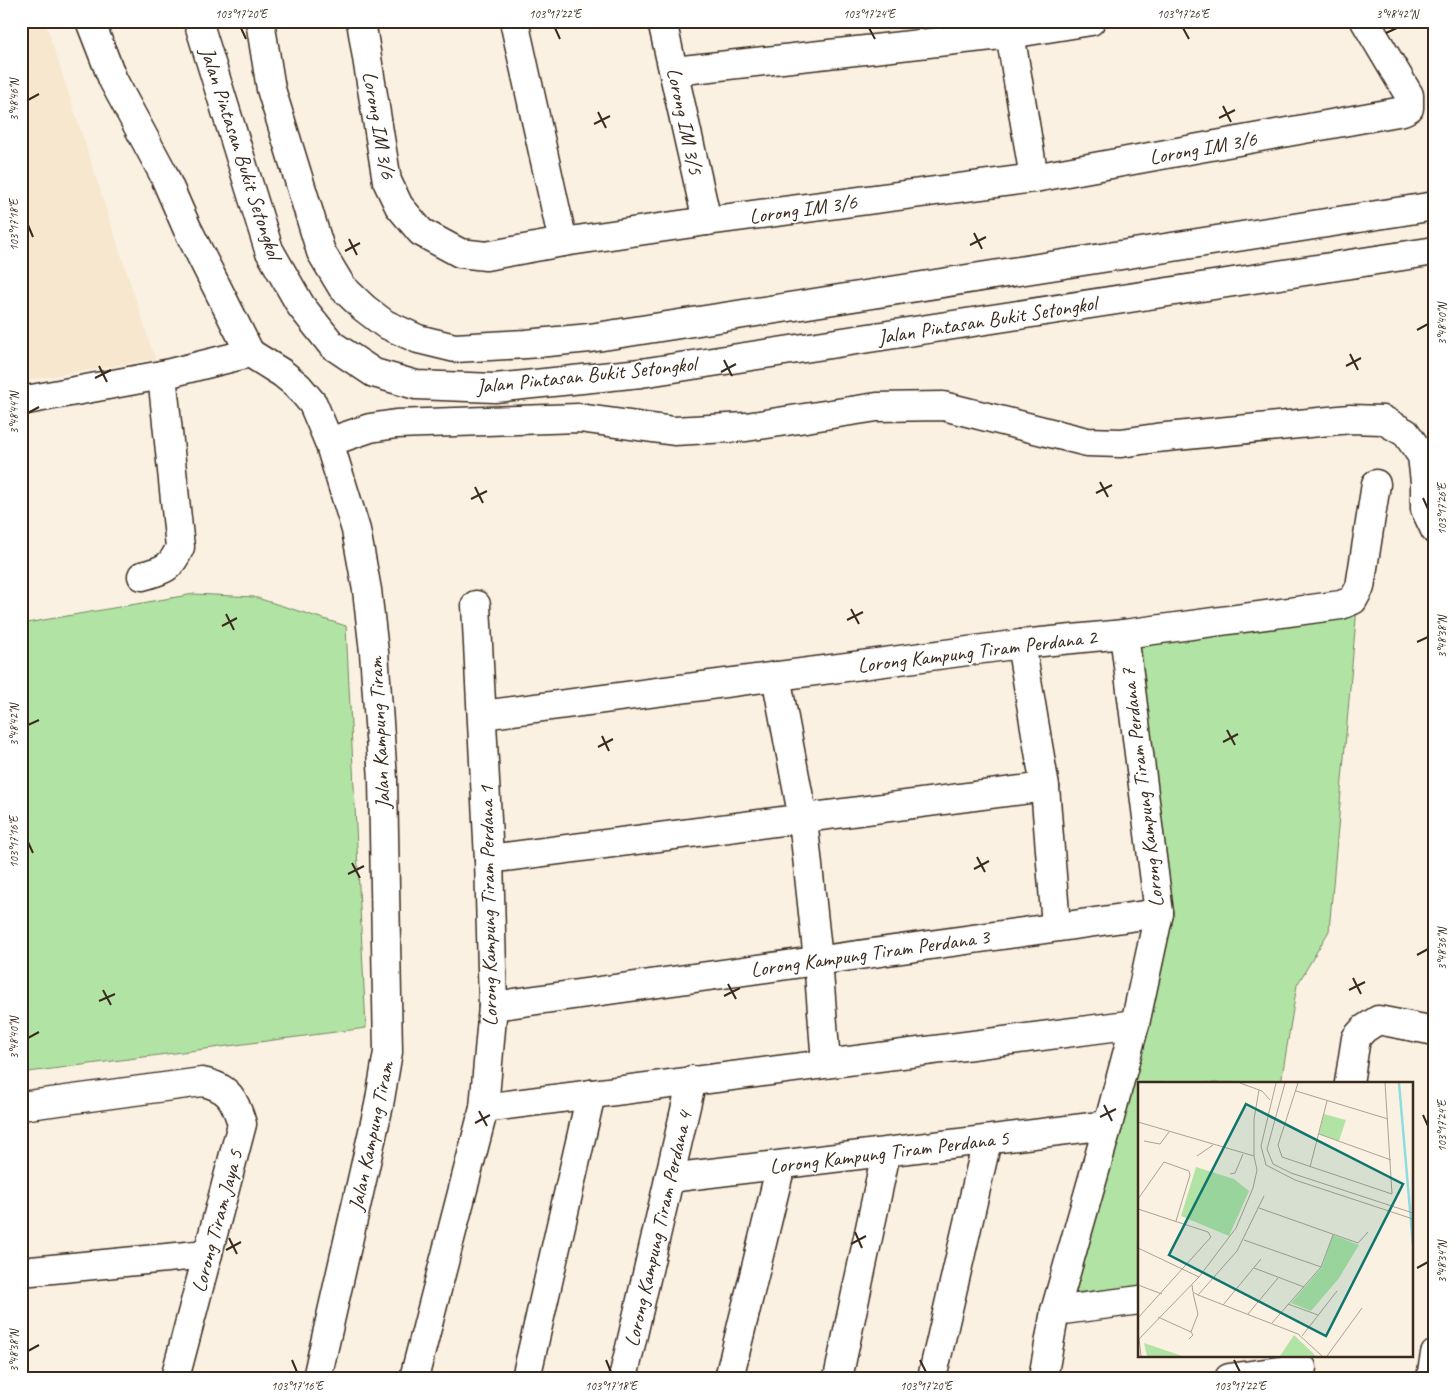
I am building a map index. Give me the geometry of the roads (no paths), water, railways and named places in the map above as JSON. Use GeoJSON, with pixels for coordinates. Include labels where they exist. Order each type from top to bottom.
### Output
{"type":"FeatureCollection","features":[{"type":"Feature","properties":{"kind":"street"},"geometry":{"type":"LineString","coordinates":[[21,401],[162,375],[250,353],[187,228],[163,173],[113,80],[90,21]]}},
{"type":"Feature","properties":{"kind":"street","name":"Jalan Pintasan Bukit Setongkol"},"geometry":{"type":"LineString","coordinates":[[198,21],[269,250],[301,306],[332,345],[374,374],[416,385],[495,388],[642,373],[1435,251]]}},
{"type":"Feature","properties":{"kind":"street","name":"Jalan Pintasan Bukit Setongkol"},"geometry":{"type":"LineString","coordinates":[[260,21],[271,89],[320,252],[342,287],[364,308],[385,324],[418,339],[454,348],[590,338],[1435,206]]}},
{"type":"Feature","properties":{"kind":"street","name":"Lorong IM 3/6"},"geometry":{"type":"LineString","coordinates":[[361,21],[386,181],[399,206],[421,232],[460,252],[486,256],[563,242],[1034,178],[1397,114],[1409,108],[1409,96],[1366,21]]}},
{"type":"Feature","properties":{"kind":"street"},"geometry":{"type":"LineString","coordinates":[[514,21],[563,242]]}},
{"type":"Feature","properties":{"kind":"street","name":"Lorong IM 3/5"},"geometry":{"type":"LineString","coordinates":[[662,21],[706,222]]}},
{"type":"Feature","properties":{"kind":"street"},"geometry":{"type":"LineString","coordinates":[[674,71],[1009,28],[1091,21]]}},
{"type":"Feature","properties":{"kind":"street"},"geometry":{"type":"LineString","coordinates":[[1009,28],[1034,178]]}},
{"type":"Feature","properties":{"kind":"street","name":"Jalan Kampung Tiram"},"geometry":{"type":"LineString","coordinates":[[250,353],[282,372],[298,386],[313,404],[329,442],[356,530],[368,590],[383,779],[388,1052],[377,1115],[317,1378]]}},
{"type":"Feature","properties":{"kind":"street"},"geometry":{"type":"LineString","coordinates":[[142,576],[163,570],[175,559],[180,548],[162,375]]}},
{"type":"Feature","properties":{"kind":"street"},"geometry":{"type":"LineString","coordinates":[[329,442],[370,428],[396,424],[579,418],[674,432],[746,427],[877,407],[943,406],[1050,434],[1096,443],[1121,443],[1350,419],[1383,420],[1406,433],[1422,456],[1425,482],[1425,509],[1435,530]]}},
{"type":"Feature","properties":{"kind":"street","name":"Lorong Kampung Tiram Perdana 2"},"geometry":{"type":"LineString","coordinates":[[482,714],[1021,644],[1124,634],[1341,605],[1353,600],[1360,587],[1376,484]]}},
{"type":"Feature","properties":{"kind":"street","name":"Lorong Kampung Tiram Perdana 1"},"geometry":{"type":"LineString","coordinates":[[414,1378],[484,1108],[493,1006],[489,859],[476,605]]}},
{"type":"Feature","properties":{"kind":"street","name":"Lorong Kampung Tiram Perdana 7"},"geometry":{"type":"LineString","coordinates":[[1043,1378],[1055,1311],[1135,1024],[1159,913],[1124,634]]}},
{"type":"Feature","properties":{"kind":"street"},"geometry":{"type":"LineString","coordinates":[[1021,644],[1045,787],[1056,926]]}},
{"type":"Feature","properties":{"kind":"street"},"geometry":{"type":"LineString","coordinates":[[776,676],[803,819],[818,960],[826,1063]]}},
{"type":"Feature","properties":{"kind":"street"},"geometry":{"type":"LineString","coordinates":[[489,859],[1045,787]]}},
{"type":"Feature","properties":{"kind":"street","name":"Lorong Kampung Tiram Perdana 3"},"geometry":{"type":"LineString","coordinates":[[493,1006],[1159,913]]}},
{"type":"Feature","properties":{"kind":"street"},"geometry":{"type":"LineString","coordinates":[[1349,1082],[1356,1038],[1364,1029],[1378,1020],[1435,1031]]}},
{"type":"Feature","properties":{"kind":"street"},"geometry":{"type":"LineString","coordinates":[[484,1108],[1135,1024]]}},
{"type":"Feature","properties":{"kind":"street","name":"Lorong Kampung Tiram Perdana 4"},"geometry":{"type":"LineString","coordinates":[[623,1378],[692,1080]]}},
{"type":"Feature","properties":{"kind":"street","name":"Lorong Tiram Jaya 5"},"geometry":{"type":"LineString","coordinates":[[21,1106],[202,1082],[218,1085],[230,1096],[238,1110],[242,1124],[175,1378]]}},
{"type":"Feature","properties":{"kind":"street"},"geometry":{"type":"LineString","coordinates":[[526,1378],[591,1094]]}},
{"type":"Feature","properties":{"kind":"street","name":"Lorong Kampung Tiram Perdana 5"},"geometry":{"type":"LineString","coordinates":[[669,1178],[1108,1126]]}},
{"type":"Feature","properties":{"kind":"street"},"geometry":{"type":"LineString","coordinates":[[932,1378],[987,1140]]}},
{"type":"Feature","properties":{"kind":"street"},"geometry":{"type":"LineString","coordinates":[[838,1378],[886,1153]]}},
{"type":"Feature","properties":{"kind":"street"},"geometry":{"type":"LineString","coordinates":[[729,1378],[781,1165]]}},
{"type":"Feature","properties":{"kind":"street"},"geometry":{"type":"LineString","coordinates":[[21,1272],[208,1254]]}},
{"type":"Feature","properties":{"kind":"street"},"geometry":{"type":"LineString","coordinates":[[1055,1311],[1138,1300]]}},
{"type":"Feature","properties":{"kind":"street"},"geometry":{"type":"LineString","coordinates":[[1431,1378],[1435,1354]]}},
{"type":"Feature","properties":{"kind":"street"},"geometry":{"type":"LineString","coordinates":[[1229,1378],[1303,1367]]}}]}
